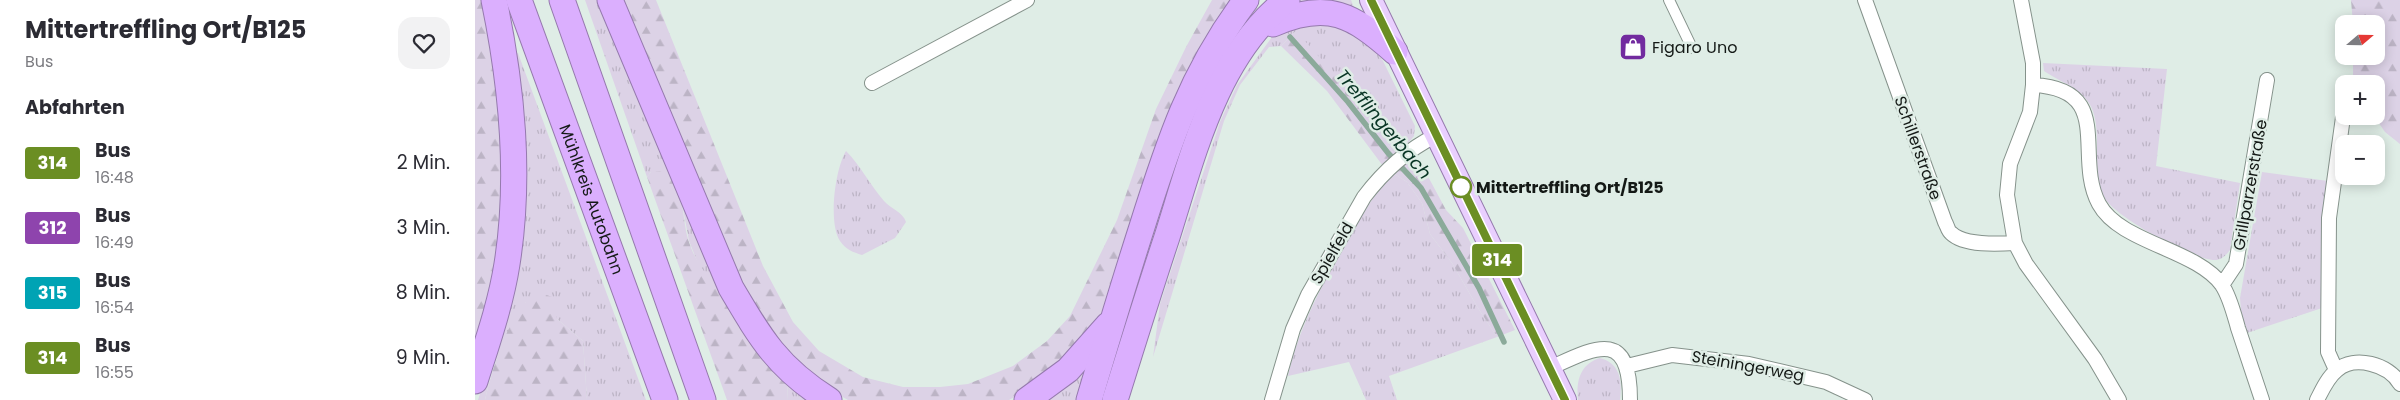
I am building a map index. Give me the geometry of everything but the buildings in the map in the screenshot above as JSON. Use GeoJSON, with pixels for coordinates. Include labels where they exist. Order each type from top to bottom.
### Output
{"type":"FeatureCollection","features":[{"type":"Feature","properties":{"kind":"highway"},"geometry":{"type":"LineString","coordinates":[[475,381],[494,319],[507,264],[514,196],[512,115],[493,0]]}},
{"type":"Feature","properties":{"kind":"highway","name":"Mühlkreis Autobahn"},"geometry":{"type":"LineString","coordinates":[[519,0],[665,400]]}},
{"type":"Feature","properties":{"kind":"highway"},"geometry":{"type":"LineString","coordinates":[[562,0],[703,400]]}},
{"type":"Feature","properties":{"kind":"highway"},"geometry":{"type":"LineString","coordinates":[[610,0],[731,288],[756,331],[778,360],[803,384],[829,400]]}},
{"type":"Feature","properties":{"kind":"highway"},"geometry":{"type":"LineString","coordinates":[[1089,400],[1166,152],[1182,108],[1226,26],[1246,0]]}},
{"type":"Feature","properties":{"kind":"highway"},"geometry":{"type":"LineString","coordinates":[[1115,400],[1195,148],[1219,90],[1257,27],[1287,0]]}},
{"type":"Feature","properties":{"kind":"highway"},"geometry":{"type":"LineString","coordinates":[[1243,50],[1268,28],[1291,14],[1312,7],[1325,7],[1360,20],[1395,52]]}},
{"type":"Feature","properties":{"kind":"highway"},"geometry":{"type":"LineString","coordinates":[[1027,400],[1068,370],[1113,319]]}},
{"type":"Feature","properties":{"kind":"main road"},"geometry":{"type":"LineString","coordinates":[[1371,0],[1435,136],[1565,400]]}},
{"type":"Feature","properties":{"kind":"street"},"geometry":{"type":"LineString","coordinates":[[872,83],[1027,0]]}},
{"type":"Feature","properties":{"kind":"street"},"geometry":{"type":"LineString","coordinates":[[1669,0],[1692,48]]}},
{"type":"Feature","properties":{"kind":"street","name":"Schillerstraße"},"geometry":{"type":"LineString","coordinates":[[1865,0],[1951,234],[1972,242],[1990,245],[2015,243]]}},
{"type":"Feature","properties":{"kind":"street"},"geometry":{"type":"LineString","coordinates":[[2021,0],[2033,63],[2033,85],[2030,112],[2010,164],[2007,195],[2015,243],[2026,264],[2090,351],[2119,400]]}},
{"type":"Feature","properties":{"kind":"street","name":"Grillparzerstraße"},"geometry":{"type":"LineString","coordinates":[[2222,285],[2237,264],[2267,80]]}},
{"type":"Feature","properties":{"kind":"street"},"geometry":{"type":"LineString","coordinates":[[2033,85],[2063,89],[2075,96],[2081,106],[2085,118],[2095,193],[2100,205],[2109,216],[2125,228],[2201,268],[2222,285],[2263,400]]}},
{"type":"Feature","properties":{"kind":"street"},"geometry":{"type":"LineString","coordinates":[[2336,370],[2328,352],[2329,218],[2342,125]]}},
{"type":"Feature","properties":{"kind":"street","name":"Spielfeld"},"geometry":{"type":"LineString","coordinates":[[1272,400],[1293,329],[1308,295],[1364,197],[1389,169],[1410,150],[1435,136]]}},
{"type":"Feature","properties":{"kind":"street"},"geometry":{"type":"LineString","coordinates":[[1550,368],[1600,348],[1616,353],[1627,366],[1630,400]]}},
{"type":"Feature","properties":{"kind":"street","name":"Steiningerweg"},"geometry":{"type":"LineString","coordinates":[[1627,366],[1672,355],[1721,360],[1775,369],[1826,382],[1865,400]]}},
{"type":"Feature","properties":{"kind":"street"},"geometry":{"type":"LineString","coordinates":[[2317,400],[2324,386],[2336,370],[2345,364],[2357,362],[2373,364],[2384,369],[2397,379],[2400,384]]}},
{"type":"Feature","properties":{"kind":"green space"},"geometry":{"type":"Polygon","coordinates":[[[475,0],[481,0],[491,50],[499,101],[504,178],[502,222],[496,258],[489,294],[475,346],[475,0]]]}},
{"type":"Feature","properties":{"kind":"green space"},"geometry":{"type":"Polygon","coordinates":[[[585,0],[601,0],[727,295],[714,285],[699,266],[689,241],[681,198],[651,172],[647,177],[585,0]]]}},
{"type":"Feature","properties":{"kind":"green space"},"geometry":{"type":"Polygon","coordinates":[[[621,0],[656,0],[763,266],[793,322],[819,351],[863,377],[903,387],[940,387],[968,384],[1013,366],[1047,341],[1070,316],[1117,220],[1156,109],[1186,47],[1212,0],[1231,0],[1214,24],[1189,75],[1115,286],[1097,321],[1081,344],[1032,387],[1009,400],[848,400],[823,386],[780,347],[735,271],[621,0]]]}},
{"type":"Feature","properties":{"kind":"green space"},"geometry":{"type":"Polygon","coordinates":[[[1299,0],[1351,0],[1356,12],[1292,4],[1299,0]]]}},
{"type":"Feature","properties":{"kind":"green space"},"geometry":{"type":"Polygon","coordinates":[[[2351,0],[2400,0],[2400,144],[2385,132],[2380,125],[2385,125],[2385,75],[2353,75],[2353,65],[2385,65],[2385,15],[2352,15],[2351,0]]]}},
{"type":"Feature","properties":{"kind":"green space"},"geometry":{"type":"Polygon","coordinates":[[[1327,17],[1373,48],[1383,61],[1415,126],[1414,136],[1394,154],[1364,107],[1295,32],[1281,46],[1269,47],[1240,85],[1224,121],[1153,357],[1160,304],[1220,122],[1237,85],[1272,37],[1287,25],[1327,17]]]}},
{"type":"Feature","properties":{"kind":"green space"},"geometry":{"type":"Polygon","coordinates":[[[1296,31],[1364,107],[1394,154],[1383,166],[1327,91],[1281,46],[1296,31]]]}},
{"type":"Feature","properties":{"kind":"green space"},"geometry":{"type":"Polygon","coordinates":[[[518,53],[646,400],[587,400],[583,341],[557,319],[526,302],[493,365],[485,400],[478,400],[501,328],[512,54],[518,53]]]}},
{"type":"Feature","properties":{"kind":"green space"},"geometry":{"type":"Polygon","coordinates":[[[2043,63],[2167,69],[2156,166],[2240,183],[2230,250],[2225,255],[2215,260],[2173,246],[2138,226],[2111,205],[2104,197],[2100,187],[2097,165],[2096,121],[2090,104],[2079,92],[2044,71],[2043,63]]]}},
{"type":"Feature","properties":{"kind":"green space"},"geometry":{"type":"Polygon","coordinates":[[[846,151],[884,201],[900,213],[906,222],[895,238],[862,255],[842,244],[836,233],[834,222],[836,183],[846,151]]]}},
{"type":"Feature","properties":{"kind":"green space"},"geometry":{"type":"Polygon","coordinates":[[[1412,156],[1424,169],[1446,210],[1463,228],[1515,330],[1497,337],[1452,263],[1430,234],[1422,203],[1407,182],[1393,173],[1412,156]]]}},
{"type":"Feature","properties":{"kind":"green space"},"geometry":{"type":"Polygon","coordinates":[[[660,171],[674,184],[678,192],[688,239],[699,263],[714,284],[727,295],[787,381],[788,400],[727,400],[647,177],[651,172],[660,171]]]}},
{"type":"Feature","properties":{"kind":"green space"},"geometry":{"type":"Polygon","coordinates":[[[2262,172],[2328,181],[2323,228],[2322,308],[2247,333],[2241,311],[2240,298],[2262,172]]]}},
{"type":"Feature","properties":{"kind":"green space"},"geometry":{"type":"Polygon","coordinates":[[[1393,173],[1407,182],[1422,203],[1430,234],[1452,263],[1497,337],[1389,376],[1397,400],[1366,400],[1349,362],[1288,376],[1297,343],[1324,283],[1364,212],[1393,173]]]}},
{"type":"Feature","properties":{"kind":"green space"},"geometry":{"type":"Polygon","coordinates":[[[541,293],[555,298],[557,319],[583,341],[587,400],[485,400],[495,363],[512,323],[525,303],[541,293]]]}},
{"type":"Feature","properties":{"kind":"green space"},"geometry":{"type":"Polygon","coordinates":[[[1099,345],[1080,400],[1043,400],[1099,345]]]}},
{"type":"Feature","properties":{"kind":"green space"},"geometry":{"type":"Polygon","coordinates":[[[1600,358],[1612,364],[1619,374],[1621,386],[1620,400],[1578,400],[1578,386],[1581,374],[1588,364],[1600,358]]]}},
{"type":"Feature","properties":{"kind":"green space"},"geometry":{"type":"Polygon","coordinates":[[[787,381],[812,400],[788,400],[787,381]]]}},
{"type":"Feature","properties":{"kind":"waterway","name":"Trefflingerbach"},"geometry":{"type":"LineString","coordinates":[[1290,37],[1348,102],[1388,153],[1421,188],[1479,288],[1504,342]]}},
{"type":"Feature","properties":{"kind":"bus line","name":"314"},"geometry":{"type":"LineString","coordinates":[[1371,0],[1435,136],[1565,400]]}},
{"type":"Feature","properties":{"kind":"place","name":"Figaro Uno"},"geometry":{"type":"Point","coordinates":[1633,47]}},
{"type":"Feature","properties":{"kind":"place","name":"Mittertreffling Ort/B125"},"geometry":{"type":"Point","coordinates":[1461,187]}}]}
